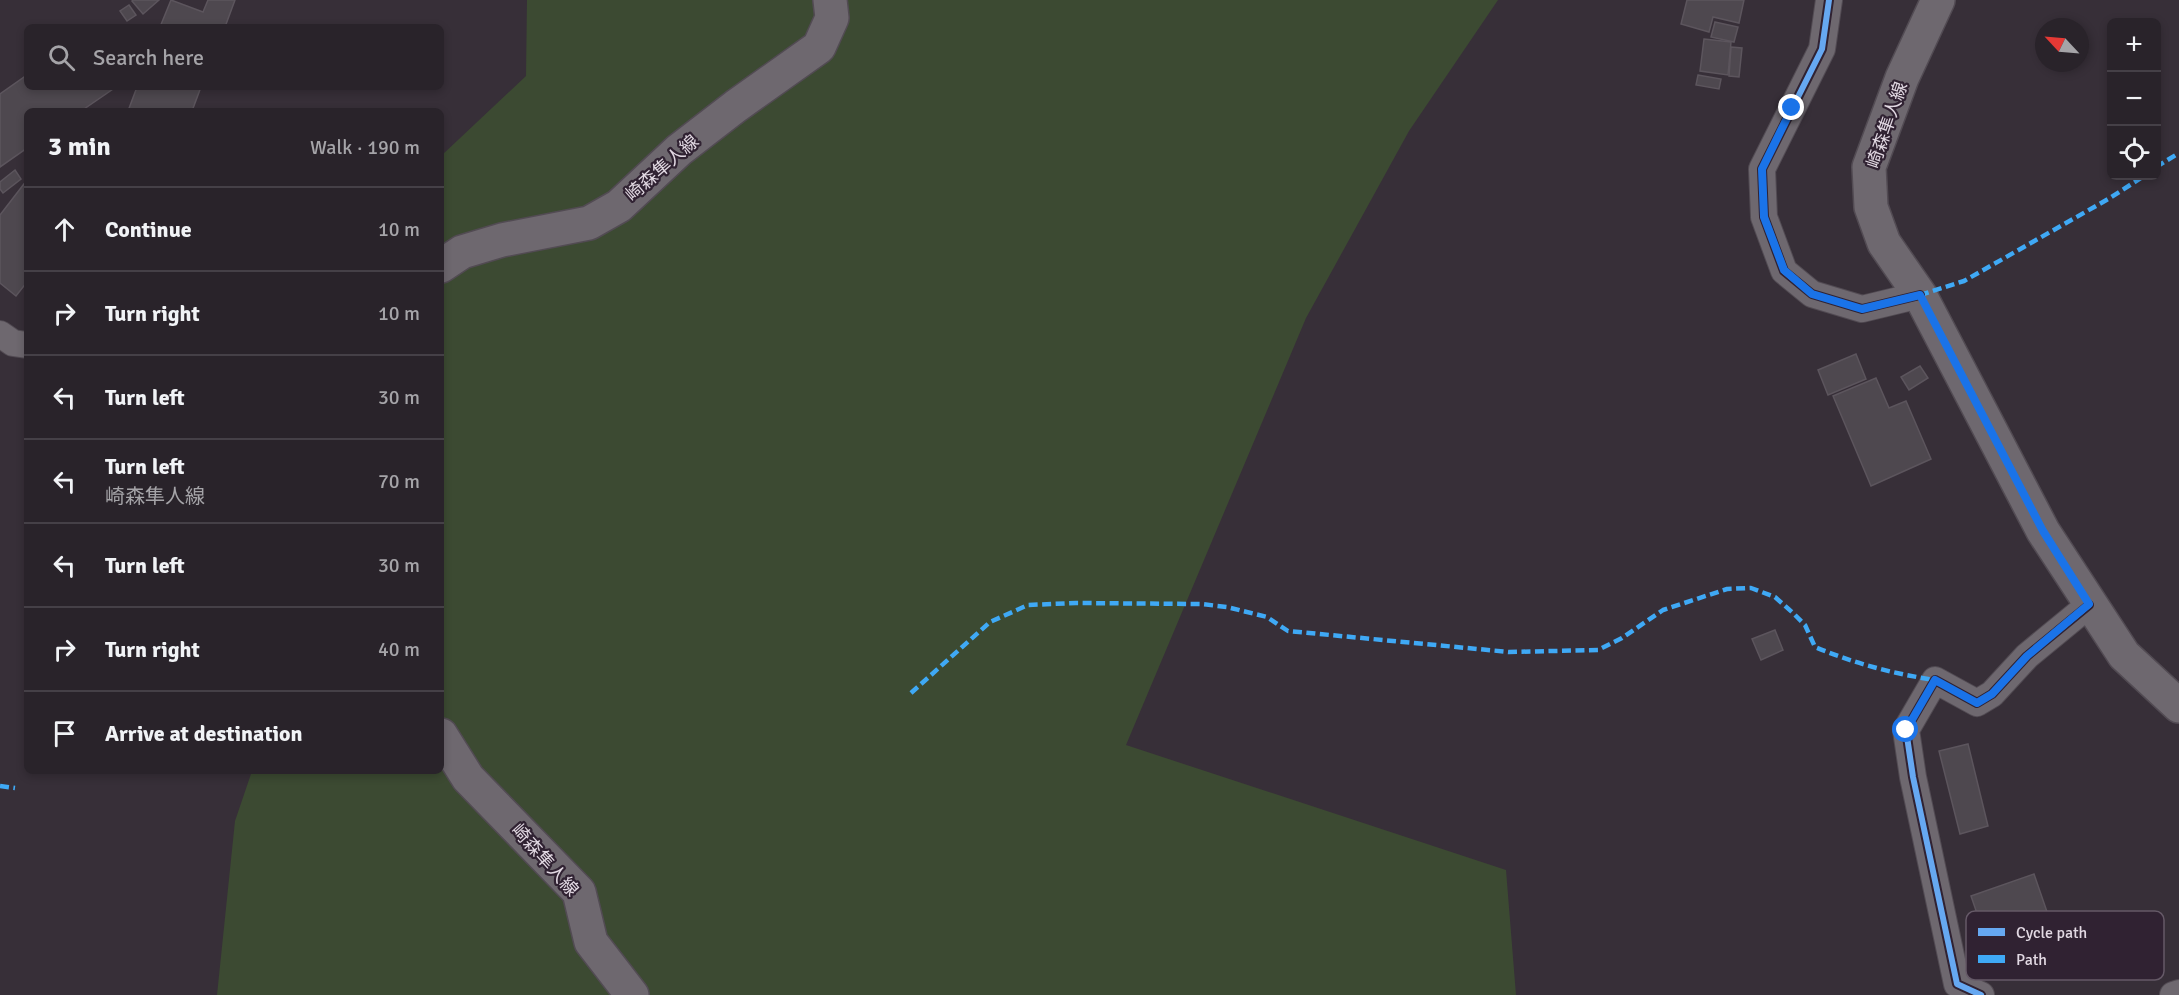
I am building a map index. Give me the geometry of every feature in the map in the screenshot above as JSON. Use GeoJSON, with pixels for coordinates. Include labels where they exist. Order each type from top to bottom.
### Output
{"type":"FeatureCollection","features":[{"type":"Feature","properties":{"kind":"main road","name":"崎森隼人線"},"geometry":{"type":"LineString","coordinates":[[444,264],[462,252],[502,240],[589,223],[619,206],[680,150],[819,46],[832,18],[831,0]]}},
{"type":"Feature","properties":{"kind":"main road","name":"崎森隼人線"},"geometry":{"type":"LineString","coordinates":[[1938,0],[1902,78],[1869,167],[1871,207],[1884,243],[1920,295],[2043,531],[2124,655],[2179,706]]}},
{"type":"Feature","properties":{"kind":"main road","name":"崎森隼人線"},"geometry":{"type":"LineString","coordinates":[[444,740],[468,778],[579,892],[591,942],[632,995]]}},
{"type":"Feature","properties":{"kind":"street"},"geometry":{"type":"LineString","coordinates":[[1829,0],[1822,49],[1762,169],[1764,217],[1784,270],[1812,294],[1862,309],[1920,295]]}},
{"type":"Feature","properties":{"kind":"street"},"geometry":{"type":"LineString","coordinates":[[0,334],[13,343],[24,345]]}},
{"type":"Feature","properties":{"kind":"street"},"geometry":{"type":"LineString","coordinates":[[1981,995],[1957,984],[1913,777],[1906,730],[1935,680],[1977,703],[1992,694],[2027,656],[2089,604]]}},
{"type":"Feature","properties":{"kind":"street"},"geometry":{"type":"LineString","coordinates":[[2173,995],[2179,993]]}},
{"type":"Feature","properties":{"kind":"green space"},"geometry":{"type":"Polygon","coordinates":[[[527,0],[1498,0],[1409,131],[1306,318],[1126,745],[1506,870],[1516,995],[217,995],[235,821],[251,774],[444,774],[444,153],[526,76],[527,0]]]}},
{"type":"Feature","properties":{"kind":"building"},"geometry":{"type":"Polygon","coordinates":[[[133,0],[159,0],[143,14],[133,0]]]}},
{"type":"Feature","properties":{"kind":"building"},"geometry":{"type":"Polygon","coordinates":[[[171,0],[203,12],[208,0],[235,0],[226,24],[161,24],[171,0]]]}},
{"type":"Feature","properties":{"kind":"building"},"geometry":{"type":"Polygon","coordinates":[[[1687,0],[1744,0],[1739,23],[1713,17],[1709,32],[1681,24],[1687,0]]]}},
{"type":"Feature","properties":{"kind":"building"},"geometry":{"type":"Polygon","coordinates":[[[129,5],[136,15],[127,21],[120,11],[129,5]]]}},
{"type":"Feature","properties":{"kind":"building"},"geometry":{"type":"Polygon","coordinates":[[[1715,22],[1738,27],[1734,42],[1711,37],[1715,22]]]}},
{"type":"Feature","properties":{"kind":"building"},"geometry":{"type":"Polygon","coordinates":[[[1704,39],[1731,42],[1728,75],[1700,71],[1704,39]]]}},
{"type":"Feature","properties":{"kind":"building"},"geometry":{"type":"Polygon","coordinates":[[[1731,47],[1742,48],[1739,77],[1729,76],[1731,47]]]}},
{"type":"Feature","properties":{"kind":"building"},"geometry":{"type":"Polygon","coordinates":[[[1698,75],[1721,79],[1719,89],[1696,85],[1698,75]]]}},
{"type":"Feature","properties":{"kind":"building"},"geometry":{"type":"Polygon","coordinates":[[[24,77],[24,90],[112,90],[85,108],[24,108],[24,150],[0,167],[0,94],[24,77]]]}},
{"type":"Feature","properties":{"kind":"building"},"geometry":{"type":"Polygon","coordinates":[[[136,90],[200,90],[193,108],[129,108],[136,90]]]}},
{"type":"Feature","properties":{"kind":"building"},"geometry":{"type":"Polygon","coordinates":[[[15,170],[21,179],[3,193],[0,189],[0,182],[15,170]]]}},
{"type":"Feature","properties":{"kind":"building"},"geometry":{"type":"Polygon","coordinates":[[[24,184],[24,286],[16,296],[0,283],[0,215],[24,184]]]}},
{"type":"Feature","properties":{"kind":"building"},"geometry":{"type":"Polygon","coordinates":[[[1856,354],[1866,379],[1828,395],[1818,370],[1856,354]]]}},
{"type":"Feature","properties":{"kind":"building"},"geometry":{"type":"Polygon","coordinates":[[[1920,366],[1928,378],[1909,390],[1901,377],[1920,366]]]}},
{"type":"Feature","properties":{"kind":"building"},"geometry":{"type":"Polygon","coordinates":[[[1876,378],[1889,408],[1906,401],[1931,459],[1871,486],[1833,396],[1876,378]]]}},
{"type":"Feature","properties":{"kind":"building"},"geometry":{"type":"Polygon","coordinates":[[[1775,630],[1783,650],[1761,660],[1752,639],[1775,630]]]}},
{"type":"Feature","properties":{"kind":"building"},"geometry":{"type":"Polygon","coordinates":[[[1968,744],[1988,826],[1960,834],[1939,751],[1968,744]]]}},
{"type":"Feature","properties":{"kind":"building"},"geometry":{"type":"Polygon","coordinates":[[[2034,874],[2047,911],[1976,911],[1971,896],[2034,874]]]}},
{"type":"Feature","properties":{"kind":"marked path"},"geometry":{"type":"LineString","coordinates":[[2161,164],[2179,153]]}},
{"type":"Feature","properties":{"kind":"marked path"},"geometry":{"type":"LineString","coordinates":[[1920,295],[1964,281],[2138,180]]}},
{"type":"Feature","properties":{"kind":"marked path"},"geometry":{"type":"LineString","coordinates":[[911,693],[990,622],[1028,605],[1201,604],[1227,607],[1267,617],[1288,631],[1509,652],[1598,650],[1622,638],[1663,610],[1727,589],[1751,588],[1775,597],[1793,613],[1805,625],[1815,647],[1874,667],[1935,680]]}},
{"type":"Feature","properties":{"kind":"marked path"},"geometry":{"type":"LineString","coordinates":[[0,786],[15,788]]}},
{"type":"Feature","properties":{"kind":"cycle path"},"geometry":{"type":"LineString","coordinates":[[1829,0],[1822,49],[1762,169],[1764,217],[1784,271],[1812,294],[1862,309],[1920,295]]}},
{"type":"Feature","properties":{"kind":"cycle path"},"geometry":{"type":"LineString","coordinates":[[1981,995],[1957,984],[1913,777],[1906,730],[1935,680],[1977,703],[1992,694],[2027,656],[2089,605]]}},
{"type":"Feature","properties":{"kind":"route"},"geometry":{"type":"LineString","coordinates":[[1792,108],[1762,169],[1764,217],[1784,270],[1812,294],[1862,309],[1920,295],[2043,531],[2089,604],[2027,656],[1992,694],[1977,703],[1935,680],[1906,730]]}}]}
